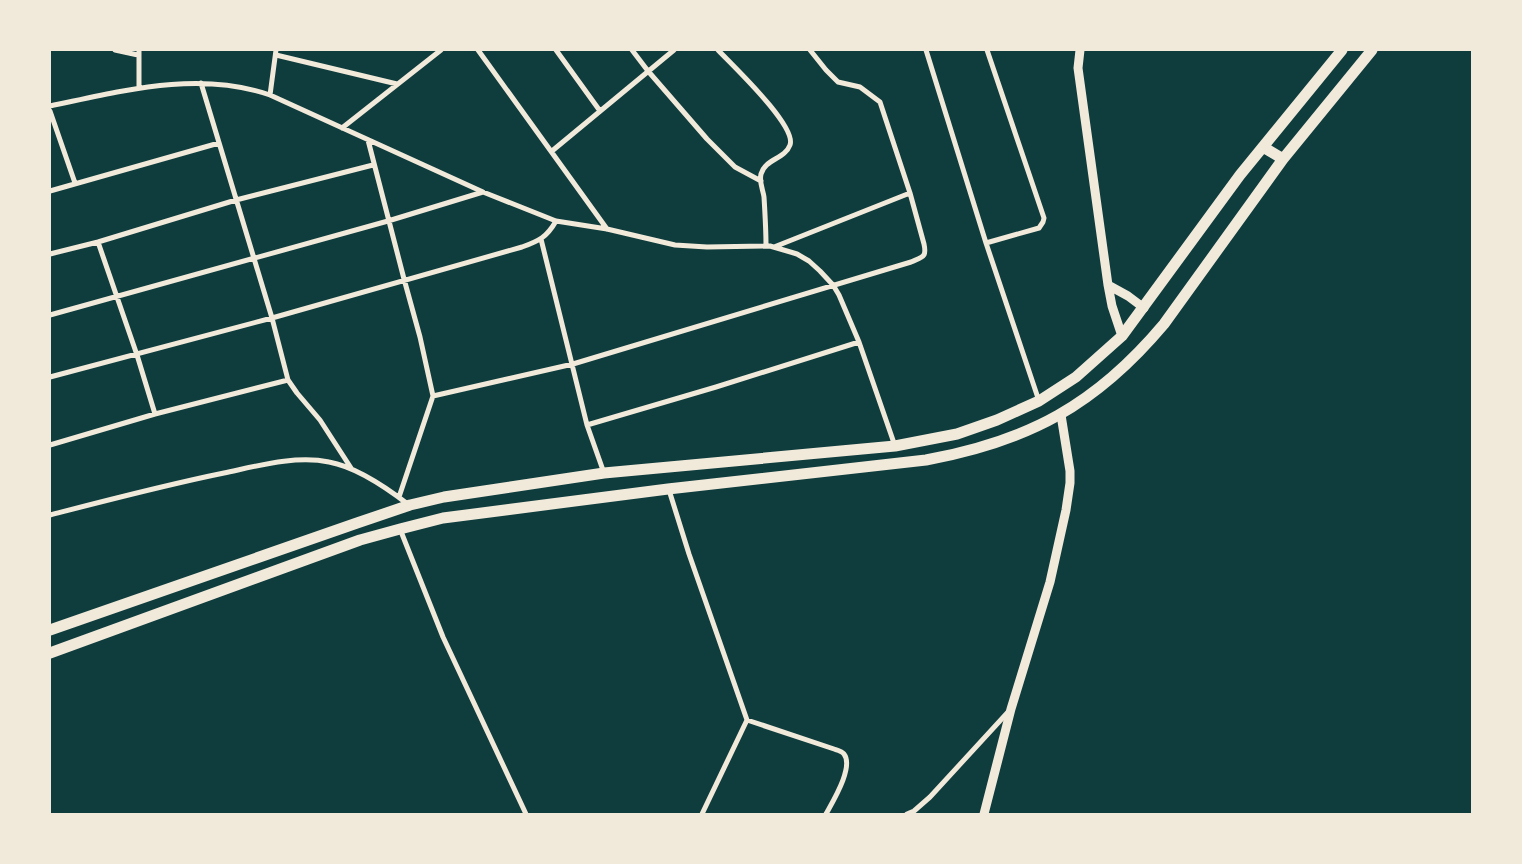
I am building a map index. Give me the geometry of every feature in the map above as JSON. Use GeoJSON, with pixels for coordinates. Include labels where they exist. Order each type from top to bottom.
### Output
{"type":"FeatureCollection","features":[{"type":"Feature","properties":{"kind":"main road"},"geometry":{"type":"LineString","coordinates":[[50,630],[410,505],[444,497],[604,474],[895,446],[957,434],[998,420],[1040,401],[1076,377],[1122,336],[1240,175],[1342,50]]}},
{"type":"Feature","properties":{"kind":"main road"},"geometry":{"type":"LineString","coordinates":[[50,653],[332,550],[443,518],[668,489],[926,460],[961,454],[1029,431],[1061,415],[1088,396],[1113,377],[1143,349],[1170,316],[1283,159],[1372,50]]}},
{"type":"Feature","properties":{"kind":"main road"},"geometry":{"type":"LineString","coordinates":[[1263,147],[1283,159]]}},
{"type":"Feature","properties":{"kind":"street"},"geometry":{"type":"LineString","coordinates":[[115,50],[139,52],[138,87]]}},
{"type":"Feature","properties":{"kind":"street"},"geometry":{"type":"LineString","coordinates":[[342,128],[441,50]]}},
{"type":"Feature","properties":{"kind":"street"},"geometry":{"type":"LineString","coordinates":[[478,50],[607,229]]}},
{"type":"Feature","properties":{"kind":"street"},"geometry":{"type":"LineString","coordinates":[[556,50],[600,111]]}},
{"type":"Feature","properties":{"kind":"street"},"geometry":{"type":"LineString","coordinates":[[632,50],[707,139],[735,167],[761,181]]}},
{"type":"Feature","properties":{"kind":"street"},"geometry":{"type":"LineString","coordinates":[[552,151],[674,50]]}},
{"type":"Feature","properties":{"kind":"street"},"geometry":{"type":"LineString","coordinates":[[718,50],[770,105],[788,130],[791,138],[789,148],[764,168],[761,174],[764,194],[766,246]]}},
{"type":"Feature","properties":{"kind":"street"},"geometry":{"type":"LineString","coordinates":[[433,396],[573,364],[911,262],[924,255],[926,252],[910,193],[880,102],[860,87],[838,82],[810,50]]}},
{"type":"Feature","properties":{"kind":"street"},"geometry":{"type":"LineString","coordinates":[[926,50],[986,243],[1040,401]]}},
{"type":"Feature","properties":{"kind":"street"},"geometry":{"type":"LineString","coordinates":[[986,243],[1039,228],[1044,222],[1040,205],[987,50]]}},
{"type":"Feature","properties":{"kind":"street"},"geometry":{"type":"LineString","coordinates":[[1080,50],[1078,68],[1108,285],[1112,306],[1122,336]]}},
{"type":"Feature","properties":{"kind":"street"},"geometry":{"type":"LineString","coordinates":[[270,95],[276,52],[397,84]]}},
{"type":"Feature","properties":{"kind":"street"},"geometry":{"type":"LineString","coordinates":[[201,83],[272,318],[288,380],[296,394],[320,420],[351,468]]}},
{"type":"Feature","properties":{"kind":"street"},"geometry":{"type":"LineString","coordinates":[[50,106],[138,87],[201,83],[236,86],[270,95],[484,192],[556,221],[607,229],[675,244],[708,247],[766,246],[797,254],[809,261],[833,285],[859,342],[895,446]]}},
{"type":"Feature","properties":{"kind":"street"},"geometry":{"type":"LineString","coordinates":[[50,111],[75,183]]}},
{"type":"Feature","properties":{"kind":"street"},"geometry":{"type":"LineString","coordinates":[[368,140],[388,222],[420,337],[433,396],[399,497]]}},
{"type":"Feature","properties":{"kind":"street"},"geometry":{"type":"LineString","coordinates":[[50,191],[220,143]]}},
{"type":"Feature","properties":{"kind":"street"},"geometry":{"type":"LineString","coordinates":[[50,254],[98,242],[236,200],[373,165]]}},
{"type":"Feature","properties":{"kind":"street"},"geometry":{"type":"LineString","coordinates":[[50,315],[388,222],[484,192]]}},
{"type":"Feature","properties":{"kind":"street"},"geometry":{"type":"LineString","coordinates":[[774,247],[910,193]]}},
{"type":"Feature","properties":{"kind":"street"},"geometry":{"type":"LineString","coordinates":[[50,377],[272,318],[522,247],[541,239],[550,232],[556,221]]}},
{"type":"Feature","properties":{"kind":"street"},"geometry":{"type":"LineString","coordinates":[[541,239],[587,425],[604,474]]}},
{"type":"Feature","properties":{"kind":"street"},"geometry":{"type":"LineString","coordinates":[[98,242],[118,296],[154,414]]}},
{"type":"Feature","properties":{"kind":"street"},"geometry":{"type":"LineString","coordinates":[[1108,285],[1144,308]]}},
{"type":"Feature","properties":{"kind":"street"},"geometry":{"type":"LineString","coordinates":[[587,425],[859,342]]}},
{"type":"Feature","properties":{"kind":"street"},"geometry":{"type":"LineString","coordinates":[[50,445],[154,414],[288,380]]}},
{"type":"Feature","properties":{"kind":"street"},"geometry":{"type":"LineString","coordinates":[[984,814],[1011,709],[1050,582],[1066,510],[1070,471],[1061,415]]}},
{"type":"Feature","properties":{"kind":"street"},"geometry":{"type":"LineString","coordinates":[[50,515],[164,485],[256,466],[311,460],[327,461],[351,468],[410,505]]}},
{"type":"Feature","properties":{"kind":"street"},"geometry":{"type":"LineString","coordinates":[[668,489],[747,720],[702,814]]}},
{"type":"Feature","properties":{"kind":"street"},"geometry":{"type":"LineString","coordinates":[[400,529],[443,637],[526,814]]}},
{"type":"Feature","properties":{"kind":"street"},"geometry":{"type":"LineString","coordinates":[[907,814],[930,797],[1011,709]]}},
{"type":"Feature","properties":{"kind":"street"},"geometry":{"type":"LineString","coordinates":[[747,720],[834,748],[844,754],[847,767],[844,778],[826,814]]}}]}
